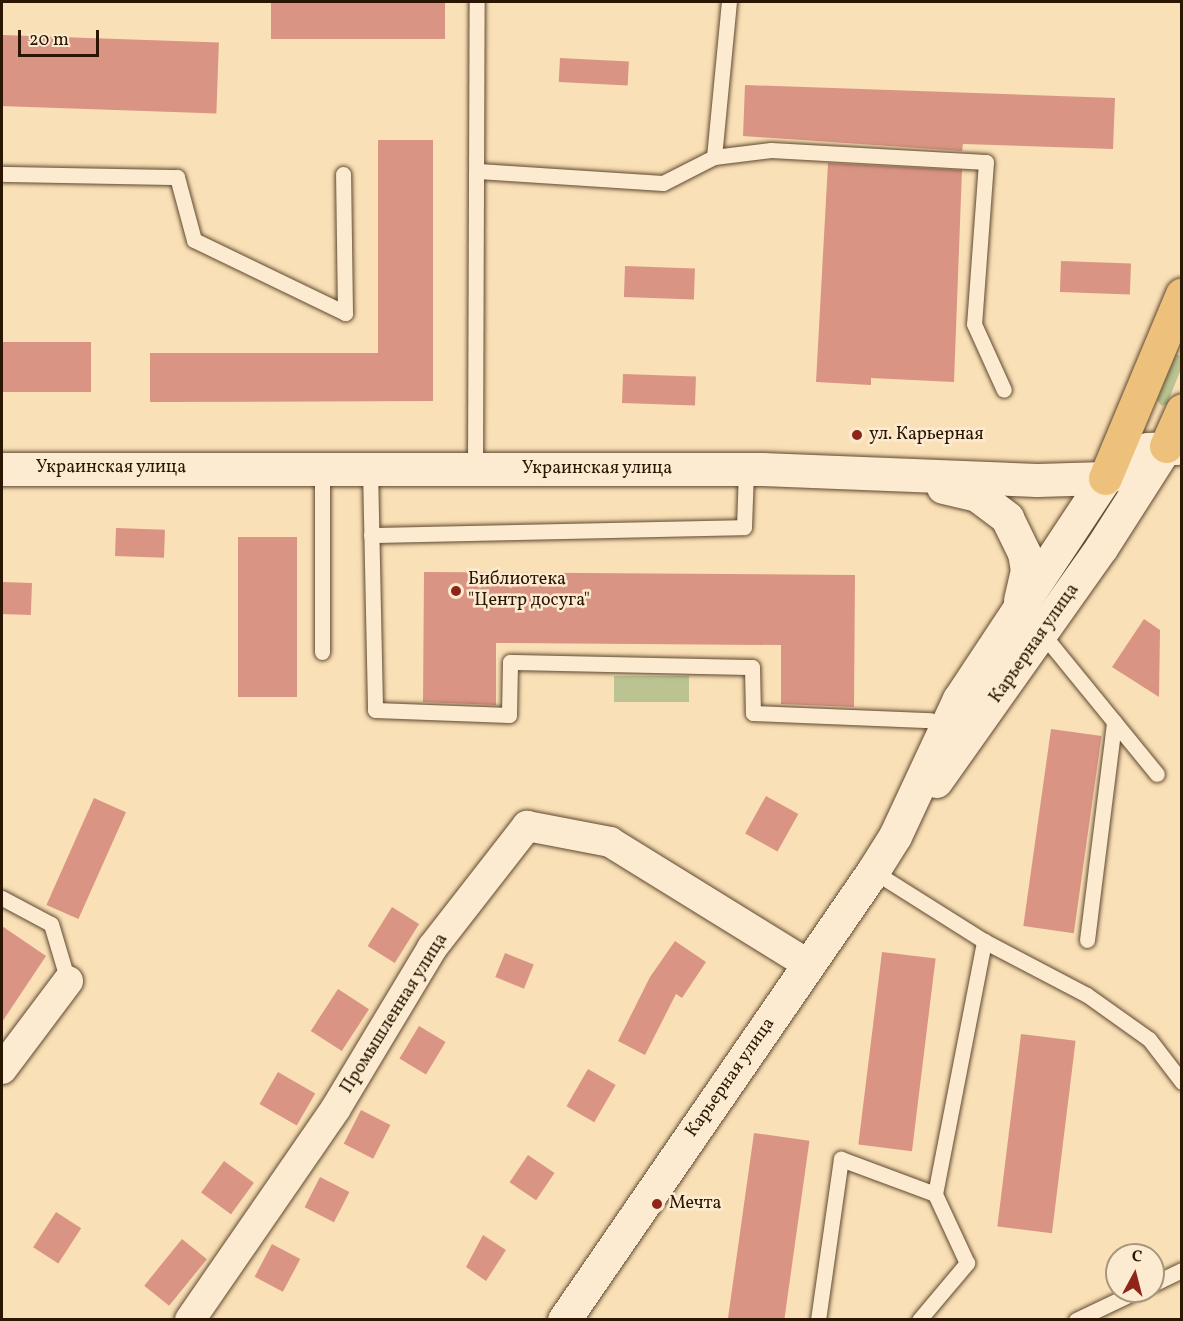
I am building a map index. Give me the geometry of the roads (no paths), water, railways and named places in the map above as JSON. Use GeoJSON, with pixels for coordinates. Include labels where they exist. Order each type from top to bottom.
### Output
{"type":"FeatureCollection","features":[{"type":"Feature","properties":{"kind":"main road"},"geometry":{"type":"LineString","coordinates":[[1105,478],[1182,294]]}},
{"type":"Feature","properties":{"kind":"main road"},"geometry":{"type":"LineString","coordinates":[[1174,447],[1182,410]]}},
{"type":"Feature","properties":{"kind":"street"},"geometry":{"type":"LineString","coordinates":[[1105,478],[1124,470],[1147,449],[1174,447]]}},
{"type":"Feature","properties":{"kind":"street","name":"Карьерная улица"},"geometry":{"type":"LineString","coordinates":[[564,1320],[809,965],[895,836],[991,708],[1116,526],[1174,447]]}},
{"type":"Feature","properties":{"kind":"street","name":"Украинская улица"},"geometry":{"type":"LineString","coordinates":[[2,469],[754,469],[1105,478]]}},
{"type":"Feature","properties":{"kind":"street"},"geometry":{"type":"LineString","coordinates":[[754,469],[840,481],[957,488],[992,503],[1007,518],[1024,553],[1024,589],[1013,617]]}},
{"type":"Feature","properties":{"kind":"street","name":"Карьерная улица"},"geometry":{"type":"LineString","coordinates":[[895,836],[959,699],[1105,478]]}},
{"type":"Feature","properties":{"kind":"street","name":"Промышленная улица"},"geometry":{"type":"LineString","coordinates":[[190,1320],[336,1108],[432,948],[527,826],[610,842],[809,965]]}},
{"type":"Feature","properties":{"kind":"street"},"geometry":{"type":"LineString","coordinates":[[2,1069],[68,981]]}},
{"type":"Feature","properties":{"kind":"lane"},"geometry":{"type":"LineString","coordinates":[[475,468],[477,2]]}},
{"type":"Feature","properties":{"kind":"lane"},"geometry":{"type":"LineString","coordinates":[[714,158],[729,2]]}},
{"type":"Feature","properties":{"kind":"lane"},"geometry":{"type":"LineString","coordinates":[[478,171],[663,183],[714,158],[771,150],[986,162],[974,324],[1004,390]]}},
{"type":"Feature","properties":{"kind":"lane"},"geometry":{"type":"LineString","coordinates":[[2,174],[177,177],[194,240],[345,313],[343,174]]}},
{"type":"Feature","properties":{"kind":"lane"},"geometry":{"type":"LineString","coordinates":[[322,468],[322,652]]}},
{"type":"Feature","properties":{"kind":"lane"},"geometry":{"type":"LineString","coordinates":[[370,468],[375,710],[510,715],[510,662],[752,667],[753,713],[931,720]]}},
{"type":"Feature","properties":{"kind":"lane"},"geometry":{"type":"LineString","coordinates":[[371,535],[744,526],[754,469]]}},
{"type":"Feature","properties":{"kind":"lane"},"geometry":{"type":"LineString","coordinates":[[1050,643],[1157,774]]}},
{"type":"Feature","properties":{"kind":"lane"},"geometry":{"type":"LineString","coordinates":[[1087,940],[1114,722]]}},
{"type":"Feature","properties":{"kind":"lane"},"geometry":{"type":"LineString","coordinates":[[873,871],[984,941],[1087,995],[1149,1039],[1182,1082]]}},
{"type":"Feature","properties":{"kind":"lane"},"geometry":{"type":"LineString","coordinates":[[2,898],[51,924],[68,981]]}},
{"type":"Feature","properties":{"kind":"lane"},"geometry":{"type":"LineString","coordinates":[[918,1320],[967,1263],[935,1194],[984,941]]}},
{"type":"Feature","properties":{"kind":"lane"},"geometry":{"type":"LineString","coordinates":[[818,1320],[841,1159],[935,1194]]}},
{"type":"Feature","properties":{"kind":"lane"},"geometry":{"type":"LineString","coordinates":[[1165,1278],[1182,1270]]}},
{"type":"Feature","properties":{"kind":"lane"},"geometry":{"type":"LineString","coordinates":[[1076,1320],[1112,1303]]}},
{"type":"Feature","properties":{"kind":"place","name":"ул. Карьерная"},"geometry":{"type":"Point","coordinates":[857,435]}},
{"type":"Feature","properties":{"kind":"place","name":"Библиотека \"Центр досуга\""},"geometry":{"type":"Point","coordinates":[456,591]}},
{"type":"Feature","properties":{"kind":"place","name":"Мечта"},"geometry":{"type":"Point","coordinates":[657,1204]}}]}
